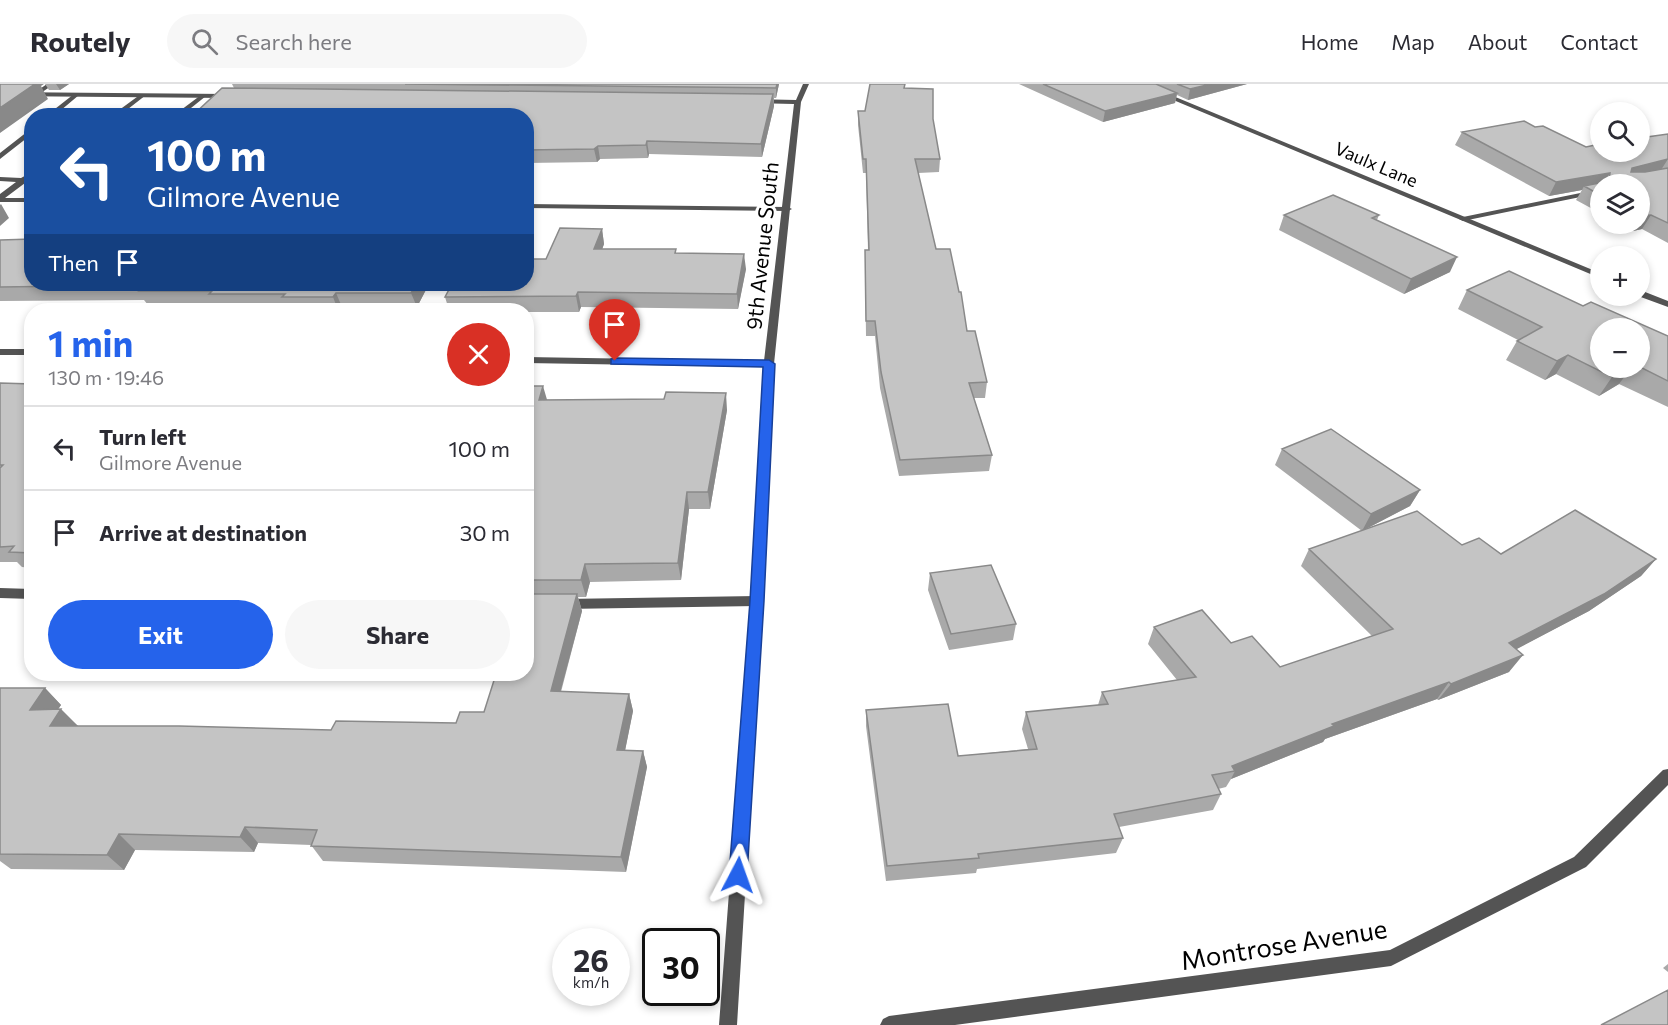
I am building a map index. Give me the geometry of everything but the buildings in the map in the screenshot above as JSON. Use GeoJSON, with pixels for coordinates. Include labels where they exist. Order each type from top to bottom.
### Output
{"type":"FeatureCollection","features":[{"type":"Feature","properties":{"kind":"street"},"geometry":{"type":"LineString","coordinates":[[36,94],[51,84]]}},
{"type":"Feature","properties":{"kind":"street","name":"9th Avenue South"},"geometry":{"type":"LineString","coordinates":[[728,1025],[757,601],[769,364],[788,209],[798,102],[806,84]]}},
{"type":"Feature","properties":{"kind":"street","name":"Vaulx Lane"},"geometry":{"type":"LineString","coordinates":[[1138,84],[1590,272]]}},
{"type":"Feature","properties":{"kind":"street"},"geometry":{"type":"LineString","coordinates":[[0,94],[237,96]]}},
{"type":"Feature","properties":{"kind":"street"},"geometry":{"type":"LineString","coordinates":[[59,108],[76,95]]}},
{"type":"Feature","properties":{"kind":"street"},"geometry":{"type":"LineString","coordinates":[[125,108],[142,95]]}},
{"type":"Feature","properties":{"kind":"street"},"geometry":{"type":"LineString","coordinates":[[187,108],[203,96]]}},
{"type":"Feature","properties":{"kind":"street"},"geometry":{"type":"LineString","coordinates":[[746,101],[798,102]]}},
{"type":"Feature","properties":{"kind":"street"},"geometry":{"type":"LineString","coordinates":[[0,157],[24,137]]}},
{"type":"Feature","properties":{"kind":"street"},"geometry":{"type":"LineString","coordinates":[[0,179],[22,181]]}},
{"type":"Feature","properties":{"kind":"street"},"geometry":{"type":"LineString","coordinates":[[0,199],[22,181]]}},
{"type":"Feature","properties":{"kind":"street"},"geometry":{"type":"LineString","coordinates":[[1463,219],[1590,193]]}},
{"type":"Feature","properties":{"kind":"street"},"geometry":{"type":"LineString","coordinates":[[0,199],[24,200]]}},
{"type":"Feature","properties":{"kind":"street"},"geometry":{"type":"LineString","coordinates":[[534,206],[788,209]]}},
{"type":"Feature","properties":{"kind":"street"},"geometry":{"type":"LineString","coordinates":[[1650,296],[1668,304]]}},
{"type":"Feature","properties":{"kind":"street"},"geometry":{"type":"LineString","coordinates":[[0,352],[24,352]]}},
{"type":"Feature","properties":{"kind":"street"},"geometry":{"type":"LineString","coordinates":[[534,360],[769,364]]}},
{"type":"Feature","properties":{"kind":"street"},"geometry":{"type":"LineString","coordinates":[[0,593],[24,594]]}},
{"type":"Feature","properties":{"kind":"street"},"geometry":{"type":"LineString","coordinates":[[551,604],[757,601]]}},
{"type":"Feature","properties":{"kind":"street","name":"Montrose Avenue"},"geometry":{"type":"LineString","coordinates":[[888,1025],[1390,958],[1580,862],[1668,775]]}},
{"type":"Feature","properties":{"kind":"route"},"geometry":{"type":"LineString","coordinates":[[615,361],[769,364],[757,601],[738,875]]}}]}
